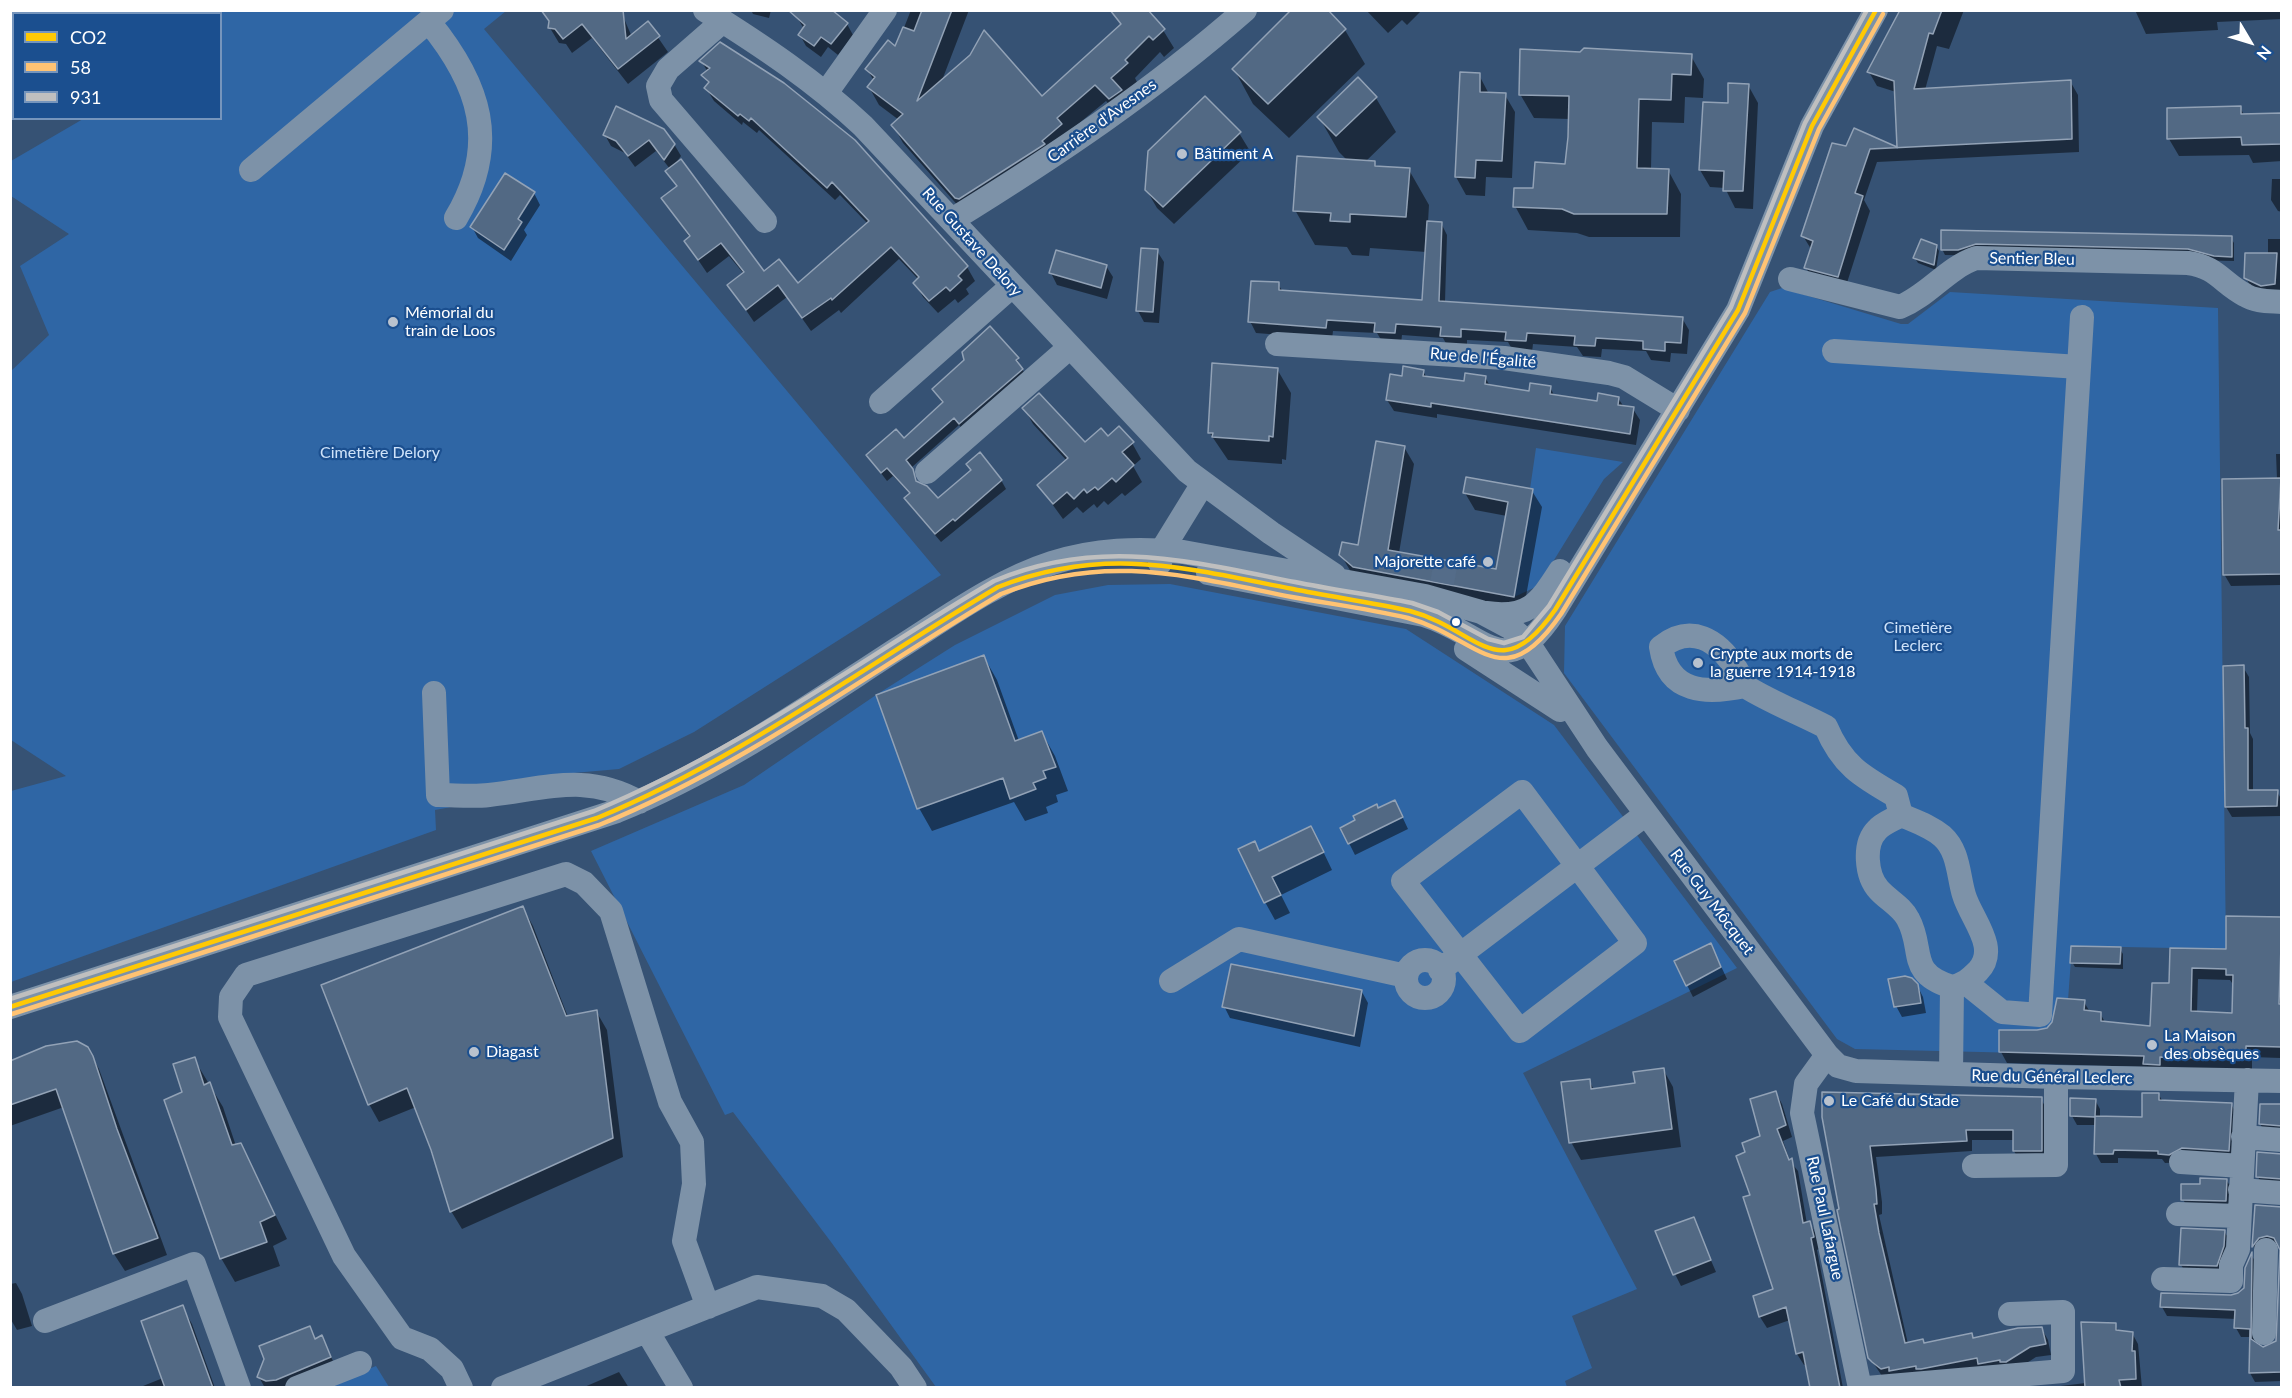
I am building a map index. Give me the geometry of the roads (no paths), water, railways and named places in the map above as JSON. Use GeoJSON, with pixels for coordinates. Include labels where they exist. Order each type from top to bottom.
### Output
{"type":"FeatureCollection","features":[{"type":"Feature","properties":{"kind":"street"},"geometry":{"type":"LineString","coordinates":[[826,93],[885,10]]}},
{"type":"Feature","properties":{"kind":"street","name":"Carrière d'Avesnes"},"geometry":{"type":"LineString","coordinates":[[952,220],[1090,132],[1191,56],[1245,10]]}},
{"type":"Feature","properties":{"kind":"street"},"geometry":{"type":"LineString","coordinates":[[10,1006],[597,818],[639,802],[729,756],[953,613],[1023,575],[1051,563],[1087,554],[1127,549],[1200,571],[1387,607],[1433,618],[1497,650],[1514,651],[1528,643],[1533,630],[1678,410],[1745,297],[1812,126],[1876,10]]}},
{"type":"Feature","properties":{"kind":"street"},"geometry":{"type":"LineString","coordinates":[[251,170],[435,16],[474,96],[481,126],[476,177],[456,218]]}},
{"type":"Feature","properties":{"kind":"street","name":"Rue Gustave Delory"},"geometry":{"type":"LineString","coordinates":[[765,221],[661,100],[658,86],[668,69],[714,16],[826,93],[890,152],[1069,348],[1203,485],[1343,581]]}},
{"type":"Feature","properties":{"kind":"street","name":"Sentier Bleu"},"geometry":{"type":"LineString","coordinates":[[1790,279],[1900,307],[1913,302],[1964,262],[1976,258],[2188,263],[2202,265],[2217,272],[2244,295],[2259,301],[2282,302]]}},
{"type":"Feature","properties":{"kind":"street"},"geometry":{"type":"LineString","coordinates":[[881,402],[1011,286]]}},
{"type":"Feature","properties":{"kind":"street"},"geometry":{"type":"LineString","coordinates":[[1901,815],[1875,831],[1868,850],[1872,883],[1908,918],[1915,938],[1916,957],[1929,977],[1959,985],[2002,1012],[2040,1015],[2082,316]]}},
{"type":"Feature","properties":{"kind":"street","name":"Rue de l'Égalité"},"geometry":{"type":"LineString","coordinates":[[1277,344],[1504,358],[1609,373],[1624,377],[1678,410]]}},
{"type":"Feature","properties":{"kind":"street"},"geometry":{"type":"LineString","coordinates":[[927,472],[1069,348]]}},
{"type":"Feature","properties":{"kind":"street"},"geometry":{"type":"LineString","coordinates":[[1834,351],[2079,367]]}},
{"type":"Feature","properties":{"kind":"street"},"geometry":{"type":"LineString","coordinates":[[1481,612],[1508,614],[1530,610],[1545,596],[1611,490],[1638,468]]}},
{"type":"Feature","properties":{"kind":"street"},"geometry":{"type":"LineString","coordinates":[[1162,558],[1203,485]]}},
{"type":"Feature","properties":{"kind":"street"},"geometry":{"type":"LineString","coordinates":[[1162,558],[1441,591],[1511,628],[1528,643]]}},
{"type":"Feature","properties":{"kind":"street"},"geometry":{"type":"LineString","coordinates":[[1387,607],[1407,613],[1432,627],[1560,710]]}},
{"type":"Feature","properties":{"kind":"street","name":"Rue Guy Môcquet"},"geometry":{"type":"LineString","coordinates":[[1528,643],[1534,670],[1560,710],[1597,748]]}},
{"type":"Feature","properties":{"kind":"street","name":"Rue Guy Môcquet"},"geometry":{"type":"LineString","coordinates":[[1528,643],[1597,748],[1827,1055]]}},
{"type":"Feature","properties":{"kind":"street"},"geometry":{"type":"LineString","coordinates":[[1739,683],[1826,727],[1835,747],[1848,765],[1896,796],[1901,815]]}},
{"type":"Feature","properties":{"kind":"street"},"geometry":{"type":"LineString","coordinates":[[435,693],[438,795],[488,795],[556,784],[591,784],[620,791],[639,802]]}},
{"type":"Feature","properties":{"kind":"street"},"geometry":{"type":"LineString","coordinates":[[1522,792],[1635,943],[1520,1031],[1461,954],[1404,881],[1522,792]]}},
{"type":"Feature","properties":{"kind":"street"},"geometry":{"type":"LineString","coordinates":[[1171,981],[1239,939],[1406,976],[1412,966],[1423,961],[1435,963],[1440,970],[1646,814]]}},
{"type":"Feature","properties":{"kind":"street"},"geometry":{"type":"LineString","coordinates":[[1901,815],[1923,824],[1943,837],[1954,854],[1969,910],[1985,940],[1984,964],[1959,985],[1951,1074]]}},
{"type":"Feature","properties":{"kind":"street"},"geometry":{"type":"LineString","coordinates":[[461,1388],[452,1369],[430,1349],[402,1338],[344,1256],[230,1017],[231,997],[246,975],[566,874],[584,882],[611,910],[670,1102],[692,1142],[694,1184],[684,1241],[700,1310]]}},
{"type":"Feature","properties":{"kind":"street","name":"Rue du Général Leclerc"},"geometry":{"type":"LineString","coordinates":[[1827,1055],[1838,1066],[1849,1070],[2282,1081]]}},
{"type":"Feature","properties":{"kind":"street","name":"Rue Paul Lafargue"},"geometry":{"type":"LineString","coordinates":[[1827,1055],[1806,1084],[1802,1113],[1860,1388]]}},
{"type":"Feature","properties":{"kind":"street"},"geometry":{"type":"LineString","coordinates":[[1974,1166],[2056,1165],[2056,1077]]}},
{"type":"Feature","properties":{"kind":"street"},"geometry":{"type":"LineString","coordinates":[[2163,1279],[2231,1281],[2231,1265],[2238,1249],[2247,1080]]}},
{"type":"Feature","properties":{"kind":"street"},"geometry":{"type":"LineString","coordinates":[[2243,1137],[2282,1140]]}},
{"type":"Feature","properties":{"kind":"street"},"geometry":{"type":"LineString","coordinates":[[2181,1161],[2241,1166]]}},
{"type":"Feature","properties":{"kind":"street"},"geometry":{"type":"LineString","coordinates":[[2240,1191],[2282,1193]]}},
{"type":"Feature","properties":{"kind":"street"},"geometry":{"type":"LineString","coordinates":[[2178,1214],[2240,1216]]}},
{"type":"Feature","properties":{"kind":"street"},"geometry":{"type":"LineString","coordinates":[[2238,1249],[2274,1250],[2264,1333]]}},
{"type":"Feature","properties":{"kind":"street"},"geometry":{"type":"LineString","coordinates":[[45,1321],[194,1264],[239,1388]]}},
{"type":"Feature","properties":{"kind":"street"},"geometry":{"type":"LineString","coordinates":[[503,1388],[757,1287],[822,1296],[846,1310],[901,1367],[915,1388]]}},
{"type":"Feature","properties":{"kind":"street"},"geometry":{"type":"LineString","coordinates":[[1867,1388],[2063,1371],[2063,1312],[2010,1314]]}},
{"type":"Feature","properties":{"kind":"street"},"geometry":{"type":"LineString","coordinates":[[647,1331],[681,1388]]}},
{"type":"Feature","properties":{"kind":"street"},"geometry":{"type":"LineString","coordinates":[[297,1388],[360,1363]]}},
{"type":"Feature","properties":{"kind":"tunnel"},"geometry":{"type":"LineString","coordinates":[[1442,583],[1445,567]]}},
{"type":"Feature","properties":{"kind":"place","name":"Bâtiment A"},"geometry":{"type":"Point","coordinates":[1182,154]}},
{"type":"Feature","properties":{"kind":"place","name":"Mémorial du train de Loos"},"geometry":{"type":"Point","coordinates":[393,322]}},
{"type":"Feature","properties":{"kind":"place","name":"Majorette café"},"geometry":{"type":"Point","coordinates":[1488,562]}},
{"type":"Feature","properties":{"kind":"place","name":"Crypte aux morts de la guerre 1914-1918"},"geometry":{"type":"Point","coordinates":[1698,663]}},
{"type":"Feature","properties":{"kind":"place","name":"La Maison des obsèques"},"geometry":{"type":"Point","coordinates":[2152,1045]}},
{"type":"Feature","properties":{"kind":"place","name":"Diagast"},"geometry":{"type":"Point","coordinates":[474,1052]}},
{"type":"Feature","properties":{"kind":"place","name":"Le Café du Stade"},"geometry":{"type":"Point","coordinates":[1829,1101]}},
{"type":"Feature","properties":{"kind":"park label","name":"Cimetière Delory"},"geometry":{"type":"Point","coordinates":[380,453]}},
{"type":"Feature","properties":{"kind":"park label","name":"Cimetière Leclerc"},"geometry":{"type":"Point","coordinates":[1918,637]}}]}
